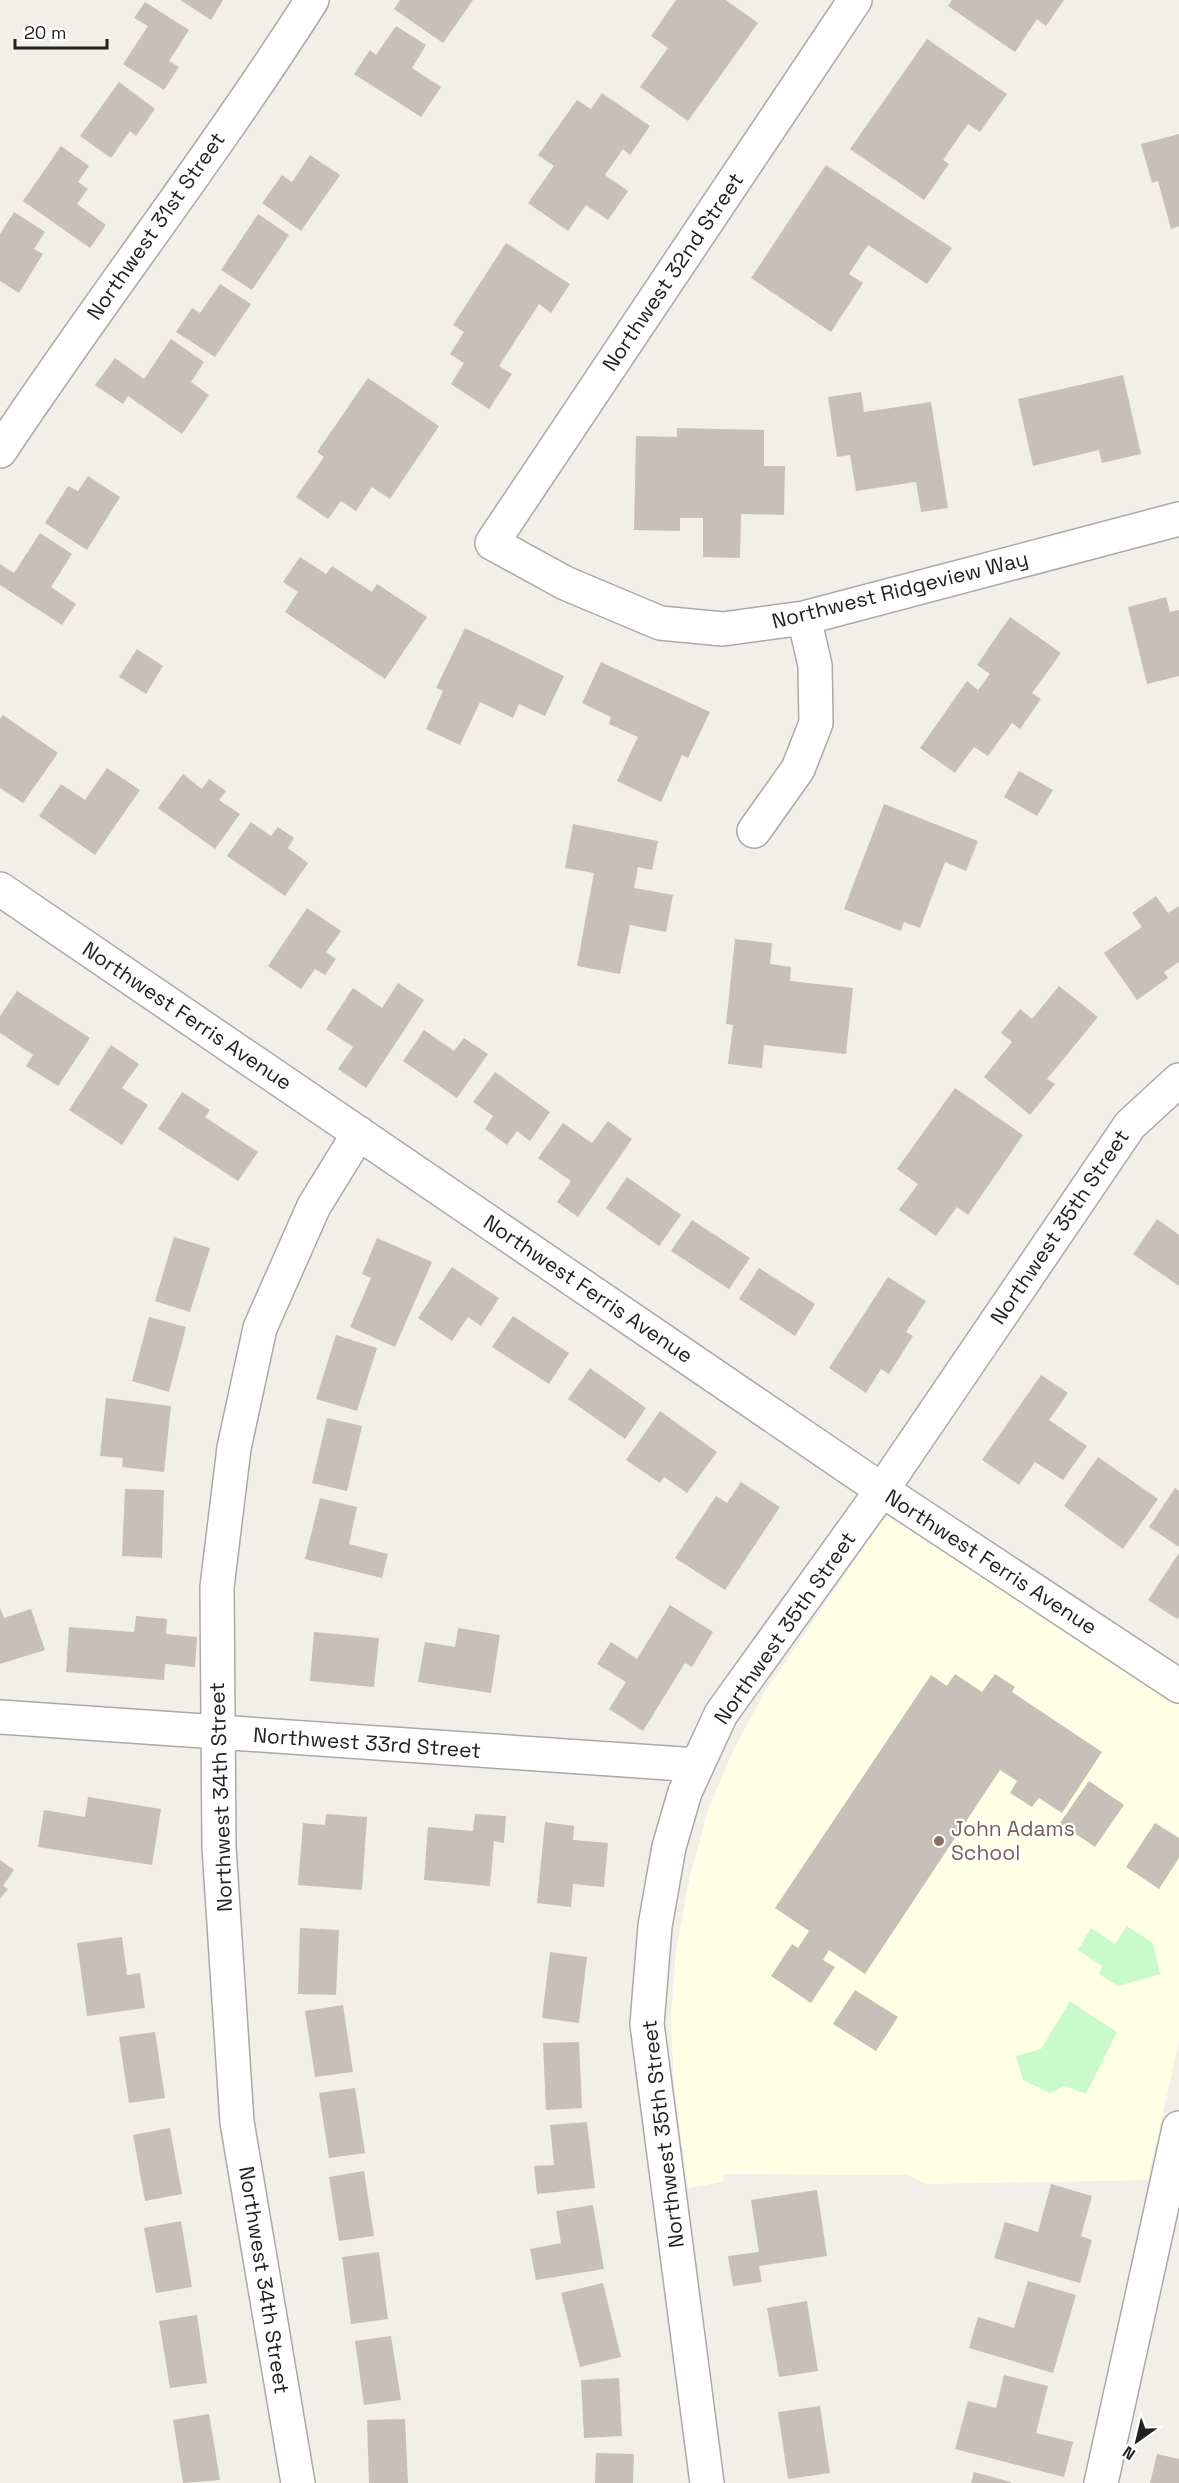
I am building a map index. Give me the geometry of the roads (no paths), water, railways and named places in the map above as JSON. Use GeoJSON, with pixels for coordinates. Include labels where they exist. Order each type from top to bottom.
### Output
{"type":"FeatureCollection","features":[{"type":"Feature","properties":{"kind":"street","name":"Northwest 31st Street"},"geometry":{"type":"LineString","coordinates":[[0,451],[274,59],[312,0]]}},
{"type":"Feature","properties":{"kind":"street","name":"Northwest 32nd Street"},"geometry":{"type":"LineString","coordinates":[[492,543],[851,1]]}},
{"type":"Feature","properties":{"kind":"street","name":"Northwest Ridgeview Way"},"geometry":{"type":"LineString","coordinates":[[492,543],[566,583],[660,623],[723,629],[804,618],[1179,519]]}},
{"type":"Feature","properties":{"kind":"street"},"geometry":{"type":"LineString","coordinates":[[754,831],[798,769],[816,723],[815,665],[804,618]]}},
{"type":"Feature","properties":{"kind":"street","name":"Northwest Ferris Avenue"},"geometry":{"type":"LineString","coordinates":[[0,889],[882,1490],[1179,1686]]}},
{"type":"Feature","properties":{"kind":"street","name":"Northwest 35th Street"},"geometry":{"type":"LineString","coordinates":[[707,2483],[647,2024],[655,1926],[669,1847],[685,1792],[721,1714],[882,1490],[1130,1125],[1175,1091]]}},
{"type":"Feature","properties":{"kind":"street","name":"Northwest 34th Street"},"geometry":{"type":"LineString","coordinates":[[298,2483],[237,2122],[219,1847],[217,1587],[234,1448],[260,1328],[314,1206],[359,1133]]}},
{"type":"Feature","properties":{"kind":"street","name":"Northwest 33rd Street"},"geometry":{"type":"LineString","coordinates":[[0,1717],[697,1765]]}},
{"type":"Feature","properties":{"kind":"street"},"geometry":{"type":"LineString","coordinates":[[1101,2483],[1179,2128]]}},
{"type":"Feature","properties":{"kind":"place","name":"John Adams School"},"geometry":{"type":"Point","coordinates":[939,1841]}}]}
